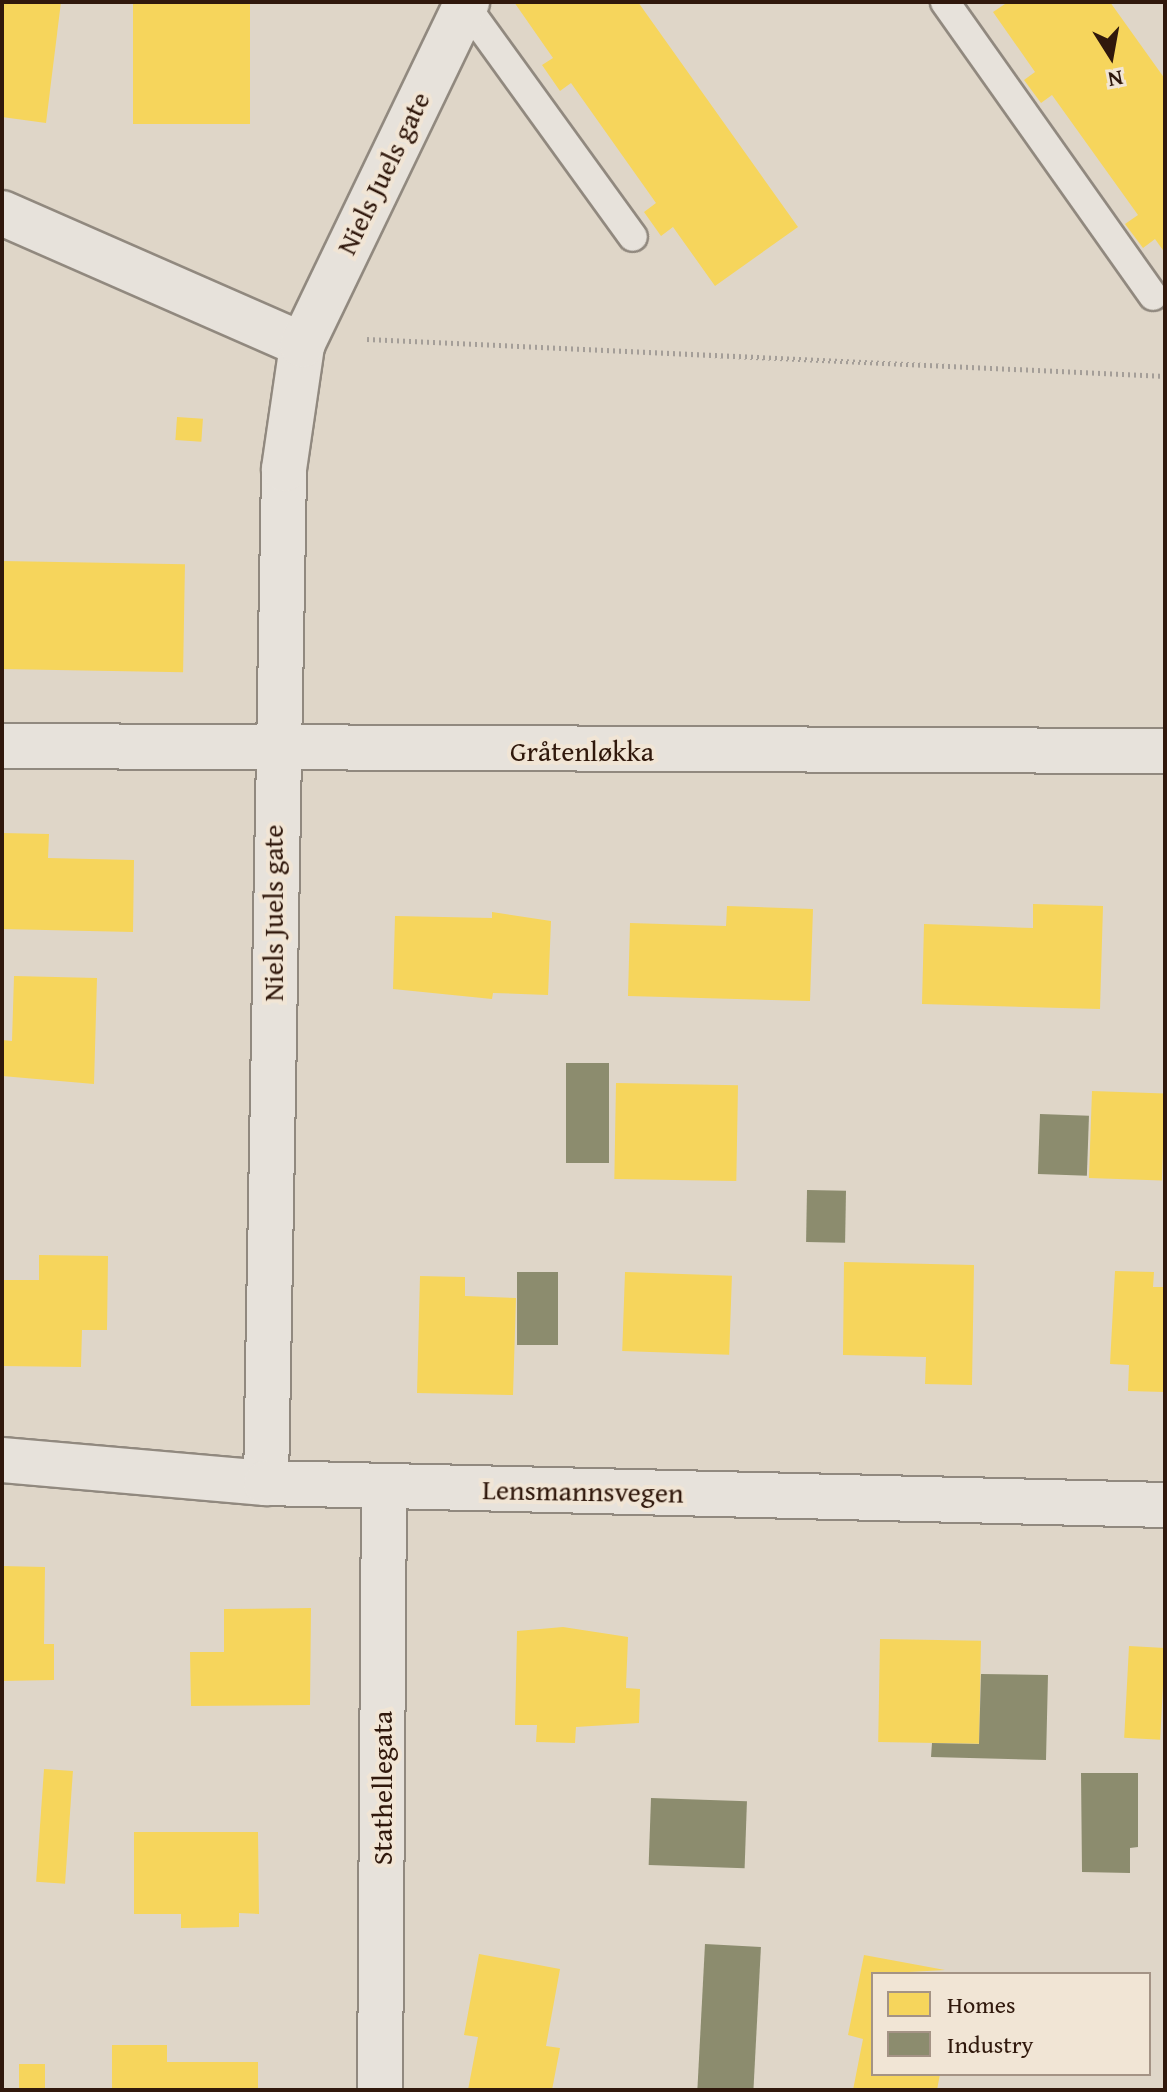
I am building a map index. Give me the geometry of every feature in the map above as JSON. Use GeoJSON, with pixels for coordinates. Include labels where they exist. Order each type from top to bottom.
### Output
{"type":"FeatureCollection","features":[{"type":"Feature","properties":{"kind":"street","name":"Niels Juels gate"},"geometry":{"type":"LineString","coordinates":[[266,1483],[274,752],[284,469],[302,345],[466,3]]}},
{"type":"Feature","properties":{"kind":"street"},"geometry":{"type":"LineString","coordinates":[[2,213],[302,345]]}},
{"type":"Feature","properties":{"kind":"street","name":"Gråtenløkka"},"geometry":{"type":"LineString","coordinates":[[2,746],[274,752],[1164,752]]}},
{"type":"Feature","properties":{"kind":"street","name":"Lensmannsvegen"},"geometry":{"type":"LineString","coordinates":[[2,1460],[266,1483],[1165,1505]]}},
{"type":"Feature","properties":{"kind":"street","name":"Stathellegata"},"geometry":{"type":"LineString","coordinates":[[380,2090],[384,1486]]}},
{"type":"Feature","properties":{"kind":"lane"},"geometry":{"type":"LineString","coordinates":[[945,2],[1153,296]]}},
{"type":"Feature","properties":{"kind":"lane"},"geometry":{"type":"LineString","coordinates":[[466,3],[633,237]]}},
{"type":"Feature","properties":{"kind":"path"},"geometry":{"type":"LineString","coordinates":[[302,345],[383,338],[1165,376]]}},
{"type":"Feature","properties":{"kind":"building: Homes"},"geometry":{"type":"Polygon","coordinates":[[[2,2],[61,2],[46,123],[2,117],[2,2]]]}},
{"type":"Feature","properties":{"kind":"building: Homes"},"geometry":{"type":"Polygon","coordinates":[[[133,2],[250,2],[250,124],[133,124],[133,2]]]}},
{"type":"Feature","properties":{"kind":"building: Homes"},"geometry":{"type":"Polygon","coordinates":[[[514,2],[638,2],[798,227],[715,286],[673,227],[661,236],[644,212],[656,203],[571,83],[560,91],[542,65],[553,58],[514,2]]]}},
{"type":"Feature","properties":{"kind":"building: Homes"},"geometry":{"type":"Polygon","coordinates":[[[1008,2],[1110,2],[1165,79],[1165,253],[1155,239],[1143,248],[1125,224],[1138,215],[1052,95],[1041,103],[1024,80],[1035,72],[993,12],[1008,2]]]}},
{"type":"Feature","properties":{"kind":"building: Homes"},"geometry":{"type":"Polygon","coordinates":[[[177,417],[203,419],[201,442],[175,440],[177,417]]]}},
{"type":"Feature","properties":{"kind":"building: Homes"},"geometry":{"type":"Polygon","coordinates":[[[2,561],[185,564],[183,672],[2,669],[2,561]]]}},
{"type":"Feature","properties":{"kind":"building: Homes"},"geometry":{"type":"Polygon","coordinates":[[[2,833],[49,834],[48,858],[134,860],[133,932],[2,929],[2,833]]]}},
{"type":"Feature","properties":{"kind":"building: Homes"},"geometry":{"type":"Polygon","coordinates":[[[1033,904],[1103,906],[1100,1009],[922,1004],[924,924],[1033,928],[1033,904]]]}},
{"type":"Feature","properties":{"kind":"building: Homes"},"geometry":{"type":"Polygon","coordinates":[[[727,906],[813,909],[810,1001],[628,996],[630,923],[726,926],[727,906]]]}},
{"type":"Feature","properties":{"kind":"building: Homes"},"geometry":{"type":"Polygon","coordinates":[[[492,912],[551,921],[548,995],[493,993],[492,999],[393,989],[395,916],[492,918],[492,912]]]}},
{"type":"Feature","properties":{"kind":"building: Homes"},"geometry":{"type":"Polygon","coordinates":[[[14,976],[97,978],[94,1084],[2,1076],[2,1040],[12,1041],[14,976]]]}},
{"type":"Feature","properties":{"kind":"building: Homes"},"geometry":{"type":"Polygon","coordinates":[[[616,1083],[738,1085],[736,1181],[614,1179],[616,1083]]]}},
{"type":"Feature","properties":{"kind":"building: Homes"},"geometry":{"type":"Polygon","coordinates":[[[1092,1091],[1165,1094],[1162,1180],[1089,1178],[1092,1091]]]}},
{"type":"Feature","properties":{"kind":"building: Homes"},"geometry":{"type":"Polygon","coordinates":[[[39,1255],[108,1256],[107,1330],[82,1330],[81,1367],[2,1366],[2,1280],[39,1280],[39,1255]]]}},
{"type":"Feature","properties":{"kind":"building: Homes"},"geometry":{"type":"Polygon","coordinates":[[[844,1262],[974,1265],[972,1385],[925,1384],[926,1357],[843,1355],[844,1262]]]}},
{"type":"Feature","properties":{"kind":"building: Homes"},"geometry":{"type":"Polygon","coordinates":[[[1115,1271],[1154,1272],[1153,1287],[1165,1287],[1165,1392],[1128,1391],[1129,1365],[1110,1364],[1115,1271]]]}},
{"type":"Feature","properties":{"kind":"building: Homes"},"geometry":{"type":"Polygon","coordinates":[[[625,1272],[732,1276],[729,1355],[622,1351],[625,1272]]]}},
{"type":"Feature","properties":{"kind":"building: Homes"},"geometry":{"type":"Polygon","coordinates":[[[420,1276],[465,1277],[465,1296],[516,1298],[513,1395],[417,1393],[420,1276]]]}},
{"type":"Feature","properties":{"kind":"building: Homes"},"geometry":{"type":"Polygon","coordinates":[[[2,1566],[45,1567],[44,1644],[54,1644],[54,1680],[2,1681],[2,1566]]]}},
{"type":"Feature","properties":{"kind":"building: Homes"},"geometry":{"type":"Polygon","coordinates":[[[311,1608],[310,1705],[191,1706],[190,1652],[224,1652],[224,1609],[311,1608]]]}},
{"type":"Feature","properties":{"kind":"building: Homes"},"geometry":{"type":"Polygon","coordinates":[[[563,1627],[628,1637],[626,1688],[640,1689],[639,1723],[576,1727],[575,1743],[536,1742],[537,1725],[515,1725],[517,1631],[563,1627]]]}},
{"type":"Feature","properties":{"kind":"building: Homes"},"geometry":{"type":"Polygon","coordinates":[[[880,1639],[981,1641],[979,1744],[878,1742],[880,1639]]]}},
{"type":"Feature","properties":{"kind":"building: Homes"},"geometry":{"type":"Polygon","coordinates":[[[1129,1646],[1165,1648],[1160,1740],[1124,1738],[1129,1646]]]}},
{"type":"Feature","properties":{"kind":"building: Homes"},"geometry":{"type":"Polygon","coordinates":[[[44,1769],[73,1771],[65,1884],[36,1882],[44,1769]]]}},
{"type":"Feature","properties":{"kind":"building: Homes"},"geometry":{"type":"Polygon","coordinates":[[[134,1832],[258,1832],[259,1914],[239,1913],[239,1927],[181,1928],[181,1914],[134,1914],[134,1832]]]}},
{"type":"Feature","properties":{"kind":"building: Homes"},"geometry":{"type":"Polygon","coordinates":[[[479,1954],[560,1969],[546,2046],[560,2048],[552,2090],[468,2090],[478,2037],[464,2035],[479,1954]]]}},
{"type":"Feature","properties":{"kind":"building: Homes"},"geometry":{"type":"Polygon","coordinates":[[[864,1955],[945,1970],[871,1972],[871,2076],[940,2076],[937,2090],[853,2090],[863,2039],[848,2035],[864,1955]]]}},
{"type":"Feature","properties":{"kind":"building: Homes"},"geometry":{"type":"Polygon","coordinates":[[[112,2045],[167,2045],[167,2062],[258,2062],[258,2090],[112,2090],[112,2045]]]}},
{"type":"Feature","properties":{"kind":"building: Homes"},"geometry":{"type":"Polygon","coordinates":[[[19,2064],[45,2064],[45,2090],[19,2090],[19,2064]]]}},
{"type":"Feature","properties":{"kind":"building: Industry"},"geometry":{"type":"Polygon","coordinates":[[[566,1063],[609,1063],[609,1163],[566,1163],[566,1063]]]}},
{"type":"Feature","properties":{"kind":"building: Industry"},"geometry":{"type":"Polygon","coordinates":[[[1040,1114],[1089,1116],[1087,1176],[1038,1174],[1040,1114]]]}},
{"type":"Feature","properties":{"kind":"building: Industry"},"geometry":{"type":"Polygon","coordinates":[[[807,1190],[846,1191],[845,1243],[806,1242],[807,1190]]]}},
{"type":"Feature","properties":{"kind":"building: Industry"},"geometry":{"type":"Polygon","coordinates":[[[517,1272],[558,1272],[558,1345],[517,1345],[517,1272]]]}},
{"type":"Feature","properties":{"kind":"building: Industry"},"geometry":{"type":"Polygon","coordinates":[[[981,1674],[1048,1675],[1046,1760],[931,1757],[932,1743],[979,1744],[981,1674]]]}},
{"type":"Feature","properties":{"kind":"building: Industry"},"geometry":{"type":"Polygon","coordinates":[[[1081,1773],[1138,1773],[1138,1847],[1130,1848],[1130,1873],[1082,1872],[1081,1773]]]}},
{"type":"Feature","properties":{"kind":"building: Industry"},"geometry":{"type":"Polygon","coordinates":[[[651,1798],[747,1801],[745,1868],[649,1865],[651,1798]]]}},
{"type":"Feature","properties":{"kind":"building: Industry"},"geometry":{"type":"Polygon","coordinates":[[[705,1944],[761,1947],[753,2090],[697,2090],[705,1944]]]}}]}
